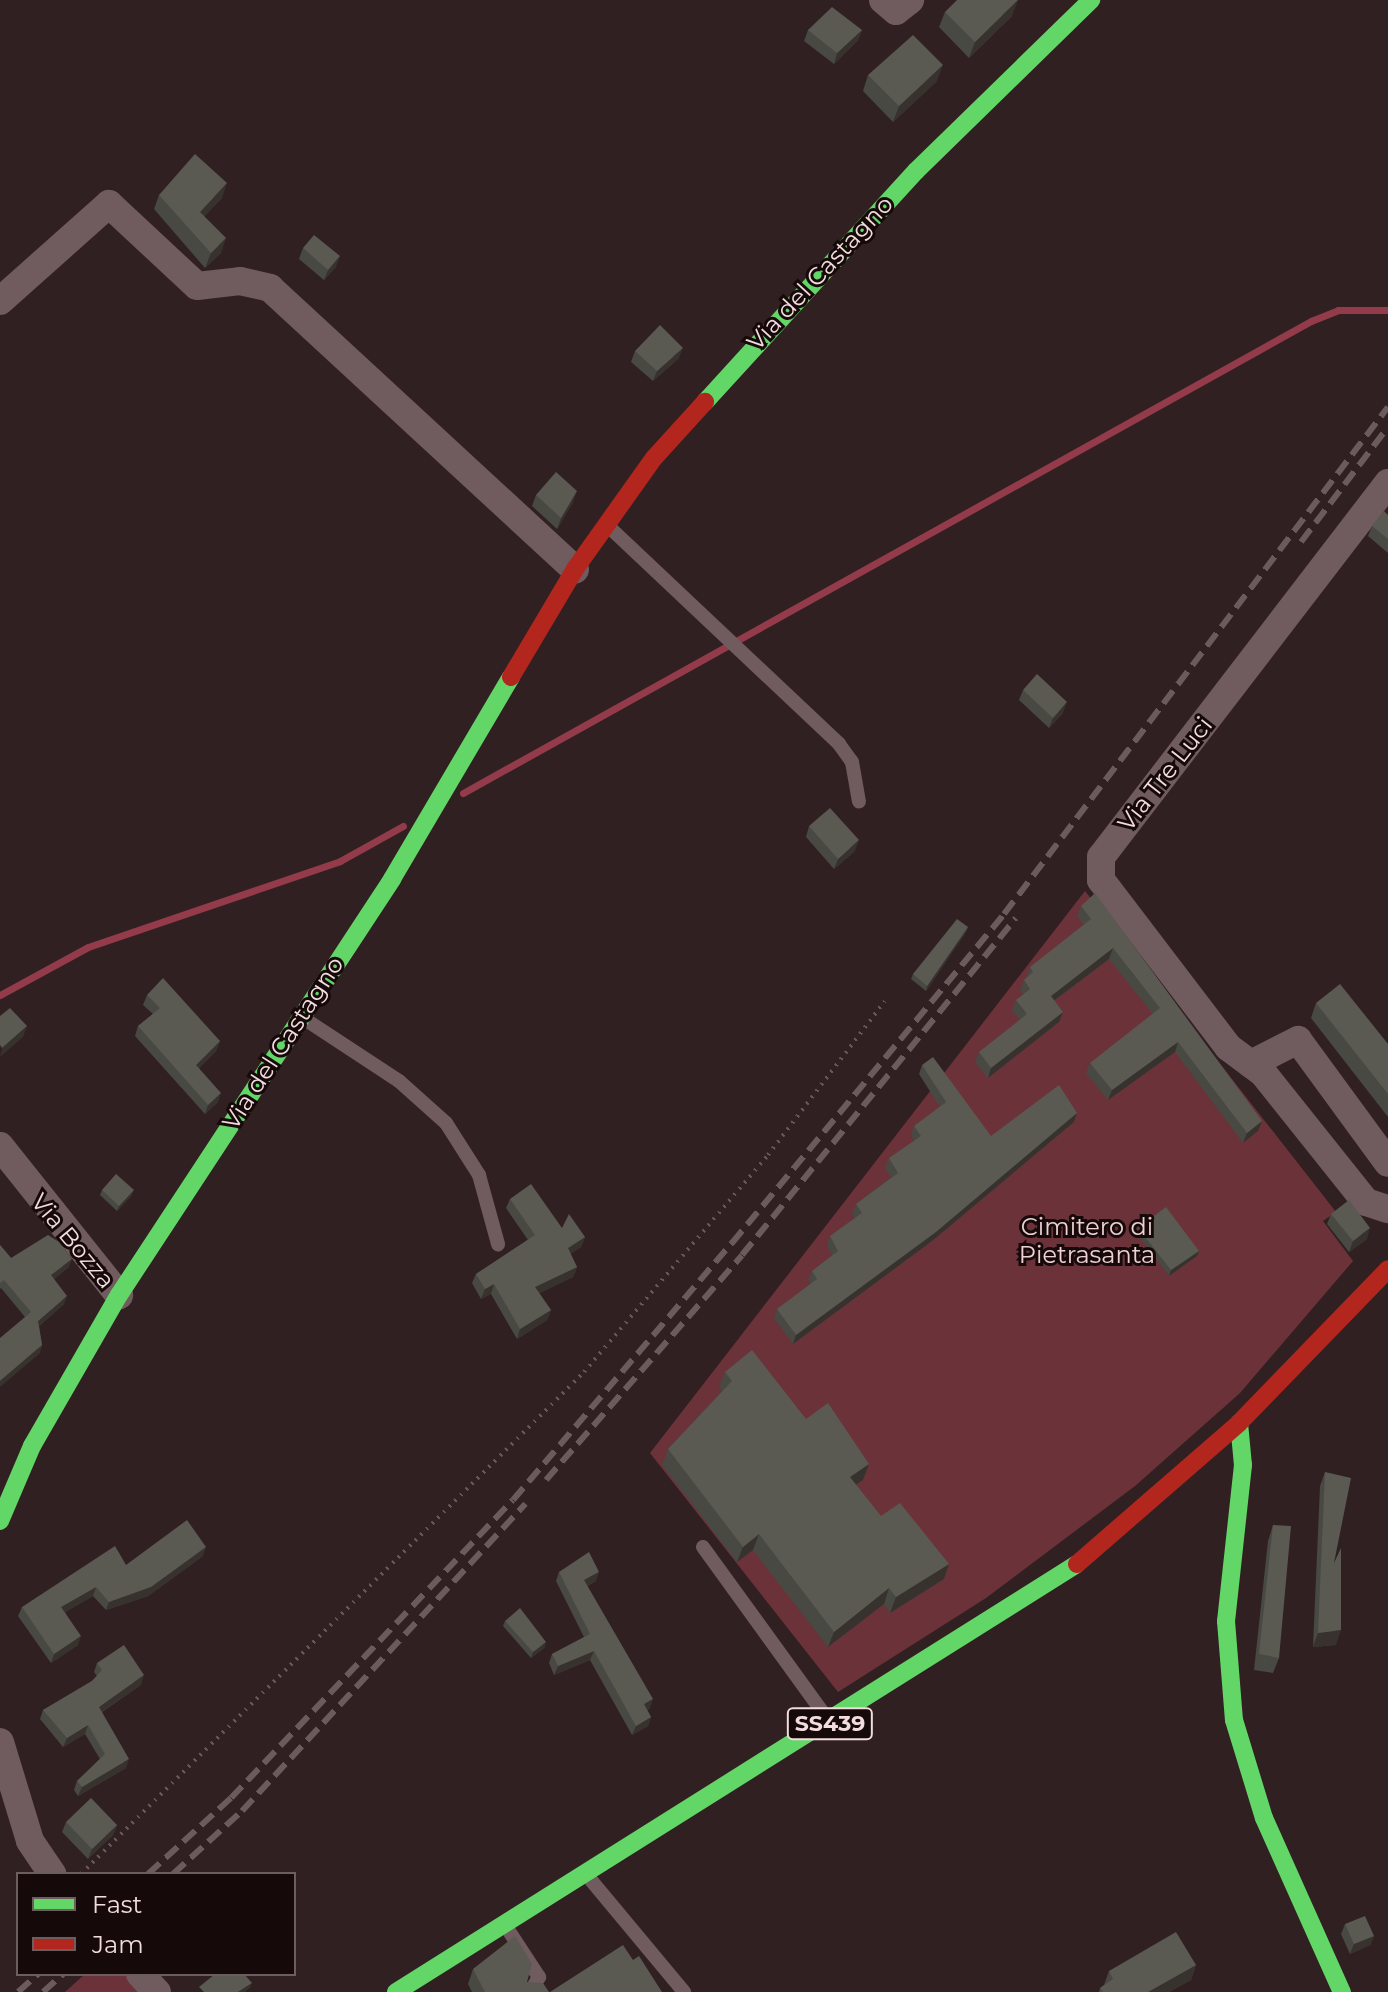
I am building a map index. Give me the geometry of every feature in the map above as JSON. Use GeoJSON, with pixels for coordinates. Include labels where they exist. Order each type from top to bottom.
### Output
{"type":"FeatureCollection","features":[{"type":"Feature","properties":{"kind":"street"},"geometry":{"type":"LineString","coordinates":[[883,0],[896,11],[910,0]]}},
{"type":"Feature","properties":{"kind":"street","name":"Via del Castagno"},"geometry":{"type":"LineString","coordinates":[[0,1521],[32,1446],[119,1295],[392,879],[575,569],[702,400],[1060,10],[1091,0]]}},
{"type":"Feature","properties":{"kind":"street"},"geometry":{"type":"LineString","coordinates":[[0,301],[58,243],[109,204],[197,286],[240,281],[270,288],[575,569]]}},
{"type":"Feature","properties":{"kind":"street","name":"Via Tre Luci"},"geometry":{"type":"LineString","coordinates":[[1388,483],[1101,857],[1107,895],[1228,1047],[1251,1064],[1366,1202],[1388,1209]]}},
{"type":"Feature","properties":{"kind":"street"},"geometry":{"type":"LineString","coordinates":[[1251,1064],[1298,1040],[1388,1163]]}},
{"type":"Feature","properties":{"kind":"street","name":"Via Bozza"},"geometry":{"type":"LineString","coordinates":[[0,1146],[119,1295]]}},
{"type":"Feature","properties":{"kind":"street","name":"SS439"},"geometry":{"type":"LineString","coordinates":[[396,1992],[831,1724],[1066,1574],[1239,1423],[1388,1269]]}},
{"type":"Feature","properties":{"kind":"street"},"geometry":{"type":"LineString","coordinates":[[1239,1423],[1243,1465],[1226,1621],[1234,1720],[1264,1818],[1342,1992]]}},
{"type":"Feature","properties":{"kind":"street"},"geometry":{"type":"LineString","coordinates":[[0,1742],[30,1841],[51,1872]]}},
{"type":"Feature","properties":{"kind":"street"},"geometry":{"type":"LineString","coordinates":[[142,1976],[157,1992]]}},
{"type":"Feature","properties":{"kind":"lane"},"geometry":{"type":"LineString","coordinates":[[607,525],[839,744],[852,762],[859,801]]}},
{"type":"Feature","properties":{"kind":"lane"},"geometry":{"type":"LineString","coordinates":[[300,1015],[399,1081],[446,1123],[479,1175],[498,1244]]}},
{"type":"Feature","properties":{"kind":"lane"},"geometry":{"type":"LineString","coordinates":[[703,1547],[831,1724]]}},
{"type":"Feature","properties":{"kind":"lane"},"geometry":{"type":"LineString","coordinates":[[587,1875],[684,1992]]}},
{"type":"Feature","properties":{"kind":"lane"},"geometry":{"type":"LineString","coordinates":[[505,1924],[539,1977],[530,1992]]}},
{"type":"Feature","properties":{"kind":"path"},"geometry":{"type":"LineString","coordinates":[[83,1872],[584,1372],[768,1155],[885,1001]]}},
{"type":"Feature","properties":{"kind":"green space","name":"Cimitero di Pietrasanta"},"geometry":{"type":"Polygon","coordinates":[[[1085,891],[1336,1212],[1323,1221],[1353,1261],[1240,1393],[1135,1486],[986,1598],[838,1692],[650,1453],[1085,891]]]}},
{"type":"Feature","properties":{"kind":"green space"},"geometry":{"type":"Polygon","coordinates":[[[83,1976],[126,1976],[140,1992],[65,1992],[83,1976]]]}},
{"type":"Feature","properties":{"kind":"building"},"geometry":{"type":"Polygon","coordinates":[[[957,0],[1018,0],[975,42],[945,12],[957,0]]]}},
{"type":"Feature","properties":{"kind":"building"},"geometry":{"type":"Polygon","coordinates":[[[832,7],[862,30],[837,53],[808,30],[832,7]]]}},
{"type":"Feature","properties":{"kind":"building"},"geometry":{"type":"Polygon","coordinates":[[[913,35],[943,65],[899,106],[868,75],[913,35]]]}},
{"type":"Feature","properties":{"kind":"building"},"geometry":{"type":"Polygon","coordinates":[[[195,154],[227,183],[200,212],[226,238],[211,253],[159,195],[195,154]]]}},
{"type":"Feature","properties":{"kind":"building"},"geometry":{"type":"Polygon","coordinates":[[[314,235],[340,256],[328,270],[303,248],[314,235]]]}},
{"type":"Feature","properties":{"kind":"building"},"geometry":{"type":"Polygon","coordinates":[[[660,325],[683,348],[657,371],[635,351],[660,325]]]}},
{"type":"Feature","properties":{"kind":"building"},"geometry":{"type":"Polygon","coordinates":[[[556,472],[577,491],[561,518],[536,495],[556,472]]]}},
{"type":"Feature","properties":{"kind":"building"},"geometry":{"type":"Polygon","coordinates":[[[1384,511],[1388,515],[1388,539],[1372,526],[1384,511]]]}},
{"type":"Feature","properties":{"kind":"building"},"geometry":{"type":"Polygon","coordinates":[[[1037,674],[1067,702],[1053,718],[1023,690],[1037,674]]]}},
{"type":"Feature","properties":{"kind":"building"},"geometry":{"type":"Polygon","coordinates":[[[830,808],[859,840],[838,859],[809,826],[830,808]]]}},
{"type":"Feature","properties":{"kind":"building"},"geometry":{"type":"Polygon","coordinates":[[[1095,893],[1262,1121],[1247,1133],[1178,1042],[1112,1090],[1090,1063],[1160,1008],[1113,948],[1051,996],[1063,1012],[991,1068],[979,1052],[1027,1014],[1016,1000],[1030,989],[1024,980],[1033,972],[1030,967],[1091,919],[1081,906],[1095,893]]]}},
{"type":"Feature","properties":{"kind":"building"},"geometry":{"type":"Polygon","coordinates":[[[957,919],[968,927],[927,986],[913,974],[957,919]]]}},
{"type":"Feature","properties":{"kind":"building"},"geometry":{"type":"Polygon","coordinates":[[[163,978],[220,1041],[196,1065],[221,1093],[208,1105],[138,1026],[160,1008],[147,995],[163,978]]]}},
{"type":"Feature","properties":{"kind":"building"},"geometry":{"type":"Polygon","coordinates":[[[1340,984],[1388,1044],[1388,1094],[1316,1003],[1340,984]]]}},
{"type":"Feature","properties":{"kind":"building"},"geometry":{"type":"Polygon","coordinates":[[[10,1008],[27,1026],[2,1048],[0,1016],[10,1008]]]}},
{"type":"Feature","properties":{"kind":"building"},"geometry":{"type":"Polygon","coordinates":[[[933,1057],[991,1136],[1059,1085],[1077,1113],[936,1232],[796,1335],[777,1309],[817,1279],[812,1271],[838,1251],[830,1236],[862,1213],[856,1204],[898,1173],[889,1158],[921,1136],[914,1126],[946,1102],[922,1065],[933,1057]]]}},
{"type":"Feature","properties":{"kind":"building"},"geometry":{"type":"Polygon","coordinates":[[[116,1174],[134,1190],[119,1206],[102,1190],[116,1174]]]}},
{"type":"Feature","properties":{"kind":"building"},"geometry":{"type":"Polygon","coordinates":[[[531,1184],[562,1228],[569,1214],[585,1237],[568,1248],[577,1267],[535,1287],[551,1310],[520,1329],[494,1284],[485,1289],[476,1274],[535,1235],[510,1199],[531,1184]]]}},
{"type":"Feature","properties":{"kind":"building"},"geometry":{"type":"Polygon","coordinates":[[[1349,1200],[1370,1228],[1353,1241],[1331,1214],[1349,1200]]]}},
{"type":"Feature","properties":{"kind":"building"},"geometry":{"type":"Polygon","coordinates":[[[1166,1207],[1199,1251],[1171,1270],[1138,1228],[1166,1207]]]}},
{"type":"Feature","properties":{"kind":"building"},"geometry":{"type":"Polygon","coordinates":[[[48,1235],[59,1242],[72,1259],[51,1275],[67,1296],[38,1321],[42,1345],[0,1381],[0,1338],[31,1312],[4,1280],[0,1283],[0,1245],[11,1258],[48,1235]]]}},
{"type":"Feature","properties":{"kind":"building"},"geometry":{"type":"Polygon","coordinates":[[[752,1350],[806,1419],[828,1403],[869,1464],[850,1477],[881,1516],[900,1503],[949,1564],[896,1597],[889,1588],[834,1632],[759,1534],[743,1547],[668,1449],[732,1381],[725,1372],[752,1350]]]}},
{"type":"Feature","properties":{"kind":"building"},"geometry":{"type":"Polygon","coordinates":[[[1325,1472],[1351,1478],[1334,1563],[1341,1548],[1341,1630],[1318,1633],[1325,1472]]]}},
{"type":"Feature","properties":{"kind":"building"},"geometry":{"type":"Polygon","coordinates":[[[187,1520],[206,1547],[151,1587],[109,1602],[96,1587],[61,1607],[81,1636],[54,1654],[22,1607],[115,1546],[126,1565],[187,1520]]]}},
{"type":"Feature","properties":{"kind":"building"},"geometry":{"type":"Polygon","coordinates":[[[1273,1525],[1291,1526],[1279,1658],[1259,1654],[1273,1525]]]}},
{"type":"Feature","properties":{"kind":"building"},"geometry":{"type":"Polygon","coordinates":[[[589,1552],[599,1572],[584,1580],[653,1699],[644,1704],[651,1717],[636,1726],[594,1651],[558,1666],[552,1654],[590,1634],[559,1572],[589,1552]]]}},
{"type":"Feature","properties":{"kind":"building"},"geometry":{"type":"Polygon","coordinates":[[[520,1608],[546,1642],[533,1652],[505,1621],[520,1608]]]}},
{"type":"Feature","properties":{"kind":"building"},"geometry":{"type":"Polygon","coordinates":[[[124,1645],[144,1675],[99,1707],[129,1759],[82,1787],[77,1781],[105,1754],[88,1725],[67,1738],[43,1710],[92,1681],[102,1670],[97,1663],[124,1645]]]}},
{"type":"Feature","properties":{"kind":"building"},"geometry":{"type":"Polygon","coordinates":[[[91,1798],[117,1825],[92,1849],[66,1822],[91,1798]]]}},
{"type":"Feature","properties":{"kind":"building"},"geometry":{"type":"Polygon","coordinates":[[[1365,1916],[1374,1936],[1354,1944],[1345,1924],[1365,1916]]]}},
{"type":"Feature","properties":{"kind":"building"},"geometry":{"type":"Polygon","coordinates":[[[1176,1932],[1196,1965],[1148,1992],[1103,1992],[1100,1988],[1113,1979],[1109,1971],[1176,1932]]]}},
{"type":"Feature","properties":{"kind":"building"},"geometry":{"type":"Polygon","coordinates":[[[515,1936],[532,1964],[527,1982],[543,1983],[549,1992],[485,1992],[473,1969],[515,1936]]]}},
{"type":"Feature","properties":{"kind":"building"},"geometry":{"type":"Polygon","coordinates":[[[623,1945],[633,1960],[639,1956],[662,1992],[550,1992],[623,1945]]]}},
{"type":"Feature","properties":{"kind":"building"},"geometry":{"type":"Polygon","coordinates":[[[213,1976],[246,1976],[252,1983],[238,1992],[204,1992],[199,1987],[213,1976]]]}},
{"type":"Feature","properties":{"kind":"waterway"},"geometry":{"type":"LineString","coordinates":[[463,793],[1311,321],[1338,310],[1388,310]]}},
{"type":"Feature","properties":{"kind":"waterway"},"geometry":{"type":"LineString","coordinates":[[0,995],[88,947],[340,861],[403,826]]}},
{"type":"Feature","properties":{"kind":"railway"},"geometry":{"type":"LineString","coordinates":[[150,1872],[231,1798],[513,1500],[732,1243],[1004,914],[1388,407]]}},
{"type":"Feature","properties":{"kind":"railway"},"geometry":{"type":"LineString","coordinates":[[1301,542],[1388,427]]}},
{"type":"Feature","properties":{"kind":"railway"},"geometry":{"type":"LineString","coordinates":[[546,1480],[742,1255],[1016,918]]}},
{"type":"Feature","properties":{"kind":"railway"},"geometry":{"type":"LineString","coordinates":[[175,1872],[242,1811],[525,1504]]}},
{"type":"Feature","properties":{"kind":"railway"},"geometry":{"type":"LineString","coordinates":[[18,1992],[36,1976]]}},
{"type":"Feature","properties":{"kind":"railway"},"geometry":{"type":"LineString","coordinates":[[43,1992],[61,1976]]}},
{"type":"Feature","properties":{"kind":"traffic: fast"},"geometry":{"type":"LineString","coordinates":[[705,402],[916,171],[1091,0]]}},
{"type":"Feature","properties":{"kind":"traffic: fast"},"geometry":{"type":"LineString","coordinates":[[0,1521],[32,1446],[119,1295],[392,879],[511,677]]}},
{"type":"Feature","properties":{"kind":"traffic: fast"},"geometry":{"type":"LineString","coordinates":[[1239,1423],[1243,1465],[1226,1621],[1234,1720],[1264,1818],[1342,1992]]}},
{"type":"Feature","properties":{"kind":"traffic: fast"},"geometry":{"type":"LineString","coordinates":[[396,1992],[1077,1564]]}},
{"type":"Feature","properties":{"kind":"traffic: jam"},"geometry":{"type":"LineString","coordinates":[[511,677],[575,569],[654,458],[705,402]]}},
{"type":"Feature","properties":{"kind":"traffic: jam"},"geometry":{"type":"LineString","coordinates":[[1077,1564],[1239,1423],[1388,1269]]}}]}
